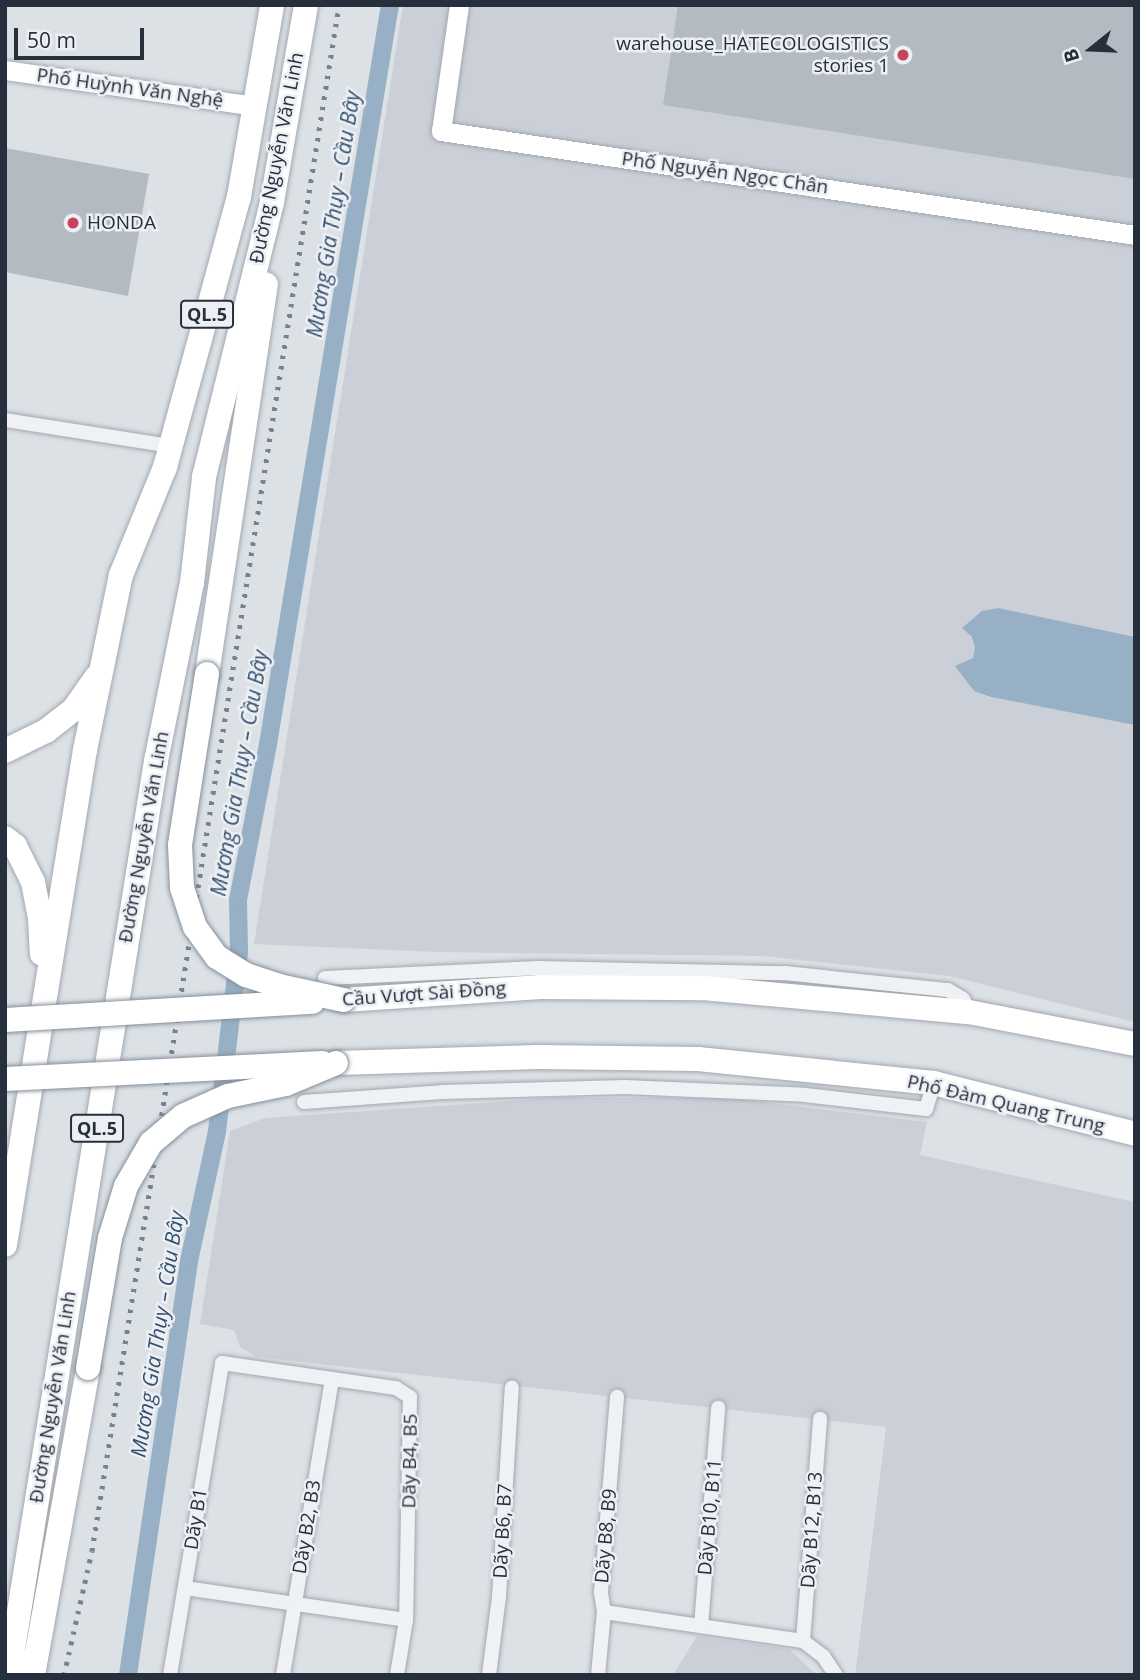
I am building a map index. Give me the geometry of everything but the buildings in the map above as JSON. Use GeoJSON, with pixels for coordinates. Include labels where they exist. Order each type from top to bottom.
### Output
{"type":"FeatureCollection","features":[{"type":"Feature","properties":{"kind":"highway","name":"Đường Nguyễn Văn Linh"},"geometry":{"type":"LineString","coordinates":[[5,1245],[85,750],[112,616],[121,575],[171,446],[239,197],[272,5]]}},
{"type":"Feature","properties":{"kind":"highway","name":"Đường Nguyễn Văn Linh"},"geometry":{"type":"LineString","coordinates":[[14,1675],[15,1636],[156,761],[192,583],[204,477],[272,202],[306,5]]}},
{"type":"Feature","properties":{"kind":"highway"},"geometry":{"type":"LineString","coordinates":[[272,202],[270,259],[180,845],[182,888],[195,927],[216,957],[246,975],[344,1000]]}},
{"type":"Feature","properties":{"kind":"highway"},"geometry":{"type":"LineString","coordinates":[[5,751],[46,731],[74,709],[94,681],[112,616]]}},
{"type":"Feature","properties":{"kind":"highway"},"geometry":{"type":"LineString","coordinates":[[5,838],[15,846],[33,882],[40,918],[44,1007]]}},
{"type":"Feature","properties":{"kind":"highway","name":"Cầu Vượt Sài Đồng"},"geometry":{"type":"LineString","coordinates":[[5,1020],[344,1000],[423,992],[541,987],[704,988],[969,1012]]}},
{"type":"Feature","properties":{"kind":"highway"},"geometry":{"type":"LineString","coordinates":[[969,1012],[1135,1044]]}},
{"type":"Feature","properties":{"kind":"highway","name":"Phố Đàm Quang Trung"},"geometry":{"type":"LineString","coordinates":[[337,1063],[538,1057],[671,1059],[836,1072],[934,1083],[1135,1134]]}},
{"type":"Feature","properties":{"kind":"highway"},"geometry":{"type":"LineString","coordinates":[[5,1079],[337,1063]]}},
{"type":"Feature","properties":{"kind":"highway"},"geometry":{"type":"LineString","coordinates":[[33,1675],[110,1238],[126,1186],[151,1143],[183,1116],[228,1096],[286,1084],[337,1063]]}},
{"type":"Feature","properties":{"kind":"highway"},"geometry":{"type":"LineString","coordinates":[[5,1179],[32,1088]]}},
{"type":"Feature","properties":{"kind":"street","name":"Phố Nguyễn Ngọc Chân"},"geometry":{"type":"LineString","coordinates":[[459,5],[441,131],[1135,234]]}},
{"type":"Feature","properties":{"kind":"street","name":"Phố Huỳnh Văn Nghệ"},"geometry":{"type":"LineString","coordinates":[[5,70],[255,106]]}},
{"type":"Feature","properties":{"kind":"street"},"geometry":{"type":"LineString","coordinates":[[5,420],[171,446]]}},
{"type":"Feature","properties":{"kind":"street"},"geometry":{"type":"LineString","coordinates":[[325,978],[538,968],[785,973],[948,990],[964,999],[969,1012]]}},
{"type":"Feature","properties":{"kind":"street"},"geometry":{"type":"LineString","coordinates":[[304,1102],[442,1093],[625,1087],[805,1095],[926,1109],[934,1083]]}},
{"type":"Feature","properties":{"kind":"street","name":"Dãy B4, B5"},"geometry":{"type":"LineString","coordinates":[[222,1363],[396,1388],[410,1397],[405,1620],[397,1675]]}},
{"type":"Feature","properties":{"kind":"street","name":"Dãy B1"},"geometry":{"type":"LineString","coordinates":[[170,1675],[222,1363]]}},
{"type":"Feature","properties":{"kind":"street","name":"Dãy B2, B3"},"geometry":{"type":"LineString","coordinates":[[283,1675],[331,1379]]}},
{"type":"Feature","properties":{"kind":"street","name":"Dãy B6, B7"},"geometry":{"type":"LineString","coordinates":[[489,1675],[499,1597],[512,1387]]}},
{"type":"Feature","properties":{"kind":"street","name":"Dãy B8, B9"},"geometry":{"type":"LineString","coordinates":[[598,1675],[604,1612],[601,1592],[617,1397]]}},
{"type":"Feature","properties":{"kind":"street","name":"Dãy B10, B11"},"geometry":{"type":"LineString","coordinates":[[701,1626],[718,1408]]}},
{"type":"Feature","properties":{"kind":"street","name":"Dãy B12, B13"},"geometry":{"type":"LineString","coordinates":[[803,1642],[820,1419]]}},
{"type":"Feature","properties":{"kind":"street"},"geometry":{"type":"LineString","coordinates":[[185,1588],[405,1620]]}},
{"type":"Feature","properties":{"kind":"street"},"geometry":{"type":"LineString","coordinates":[[604,1612],[803,1642],[814,1647],[834,1671]]}},
{"type":"Feature","properties":{"kind":"shaded area"},"geometry":{"type":"Polygon","coordinates":[[[403,5],[1135,5],[1135,1022],[949,976],[761,956],[436,952],[254,944],[403,5]]]}},
{"type":"Feature","properties":{"kind":"shaded area"},"geometry":{"type":"Polygon","coordinates":[[[553,1098],[730,1098],[927,1122],[920,1155],[1135,1202],[1135,1675],[855,1675],[886,1427],[256,1357],[240,1347],[234,1330],[200,1324],[230,1131],[265,1118],[553,1098]]]}},
{"type":"Feature","properties":{"kind":"shaded area"},"geometry":{"type":"Polygon","coordinates":[[[697,1636],[789,1649],[817,1675],[673,1675],[697,1636]]]}},
{"type":"Feature","properties":{"kind":"water"},"geometry":{"type":"Polygon","coordinates":[[[998,608],[1135,637],[1135,725],[991,697],[974,691],[955,666],[973,658],[975,648],[972,637],[962,628],[982,611],[998,608]]]}},
{"type":"Feature","properties":{"kind":"waterway","name":"Mương Gia Thụy – Cầu Bây"},"geometry":{"type":"LineString","coordinates":[[128,1675],[189,1261],[217,1131],[239,951],[238,900],[268,744],[390,5]]}},
{"type":"Feature","properties":{"kind":"railway"},"geometry":{"type":"LineString","coordinates":[[64,1675],[92,1551],[339,5]]}},
{"type":"Feature","properties":{"kind":"place","name":"warehouse_HATECOLOGISTICS stories 1"},"geometry":{"type":"Point","coordinates":[903,55]}},
{"type":"Feature","properties":{"kind":"place","name":"HONDA"},"geometry":{"type":"Point","coordinates":[73,223]}}]}
